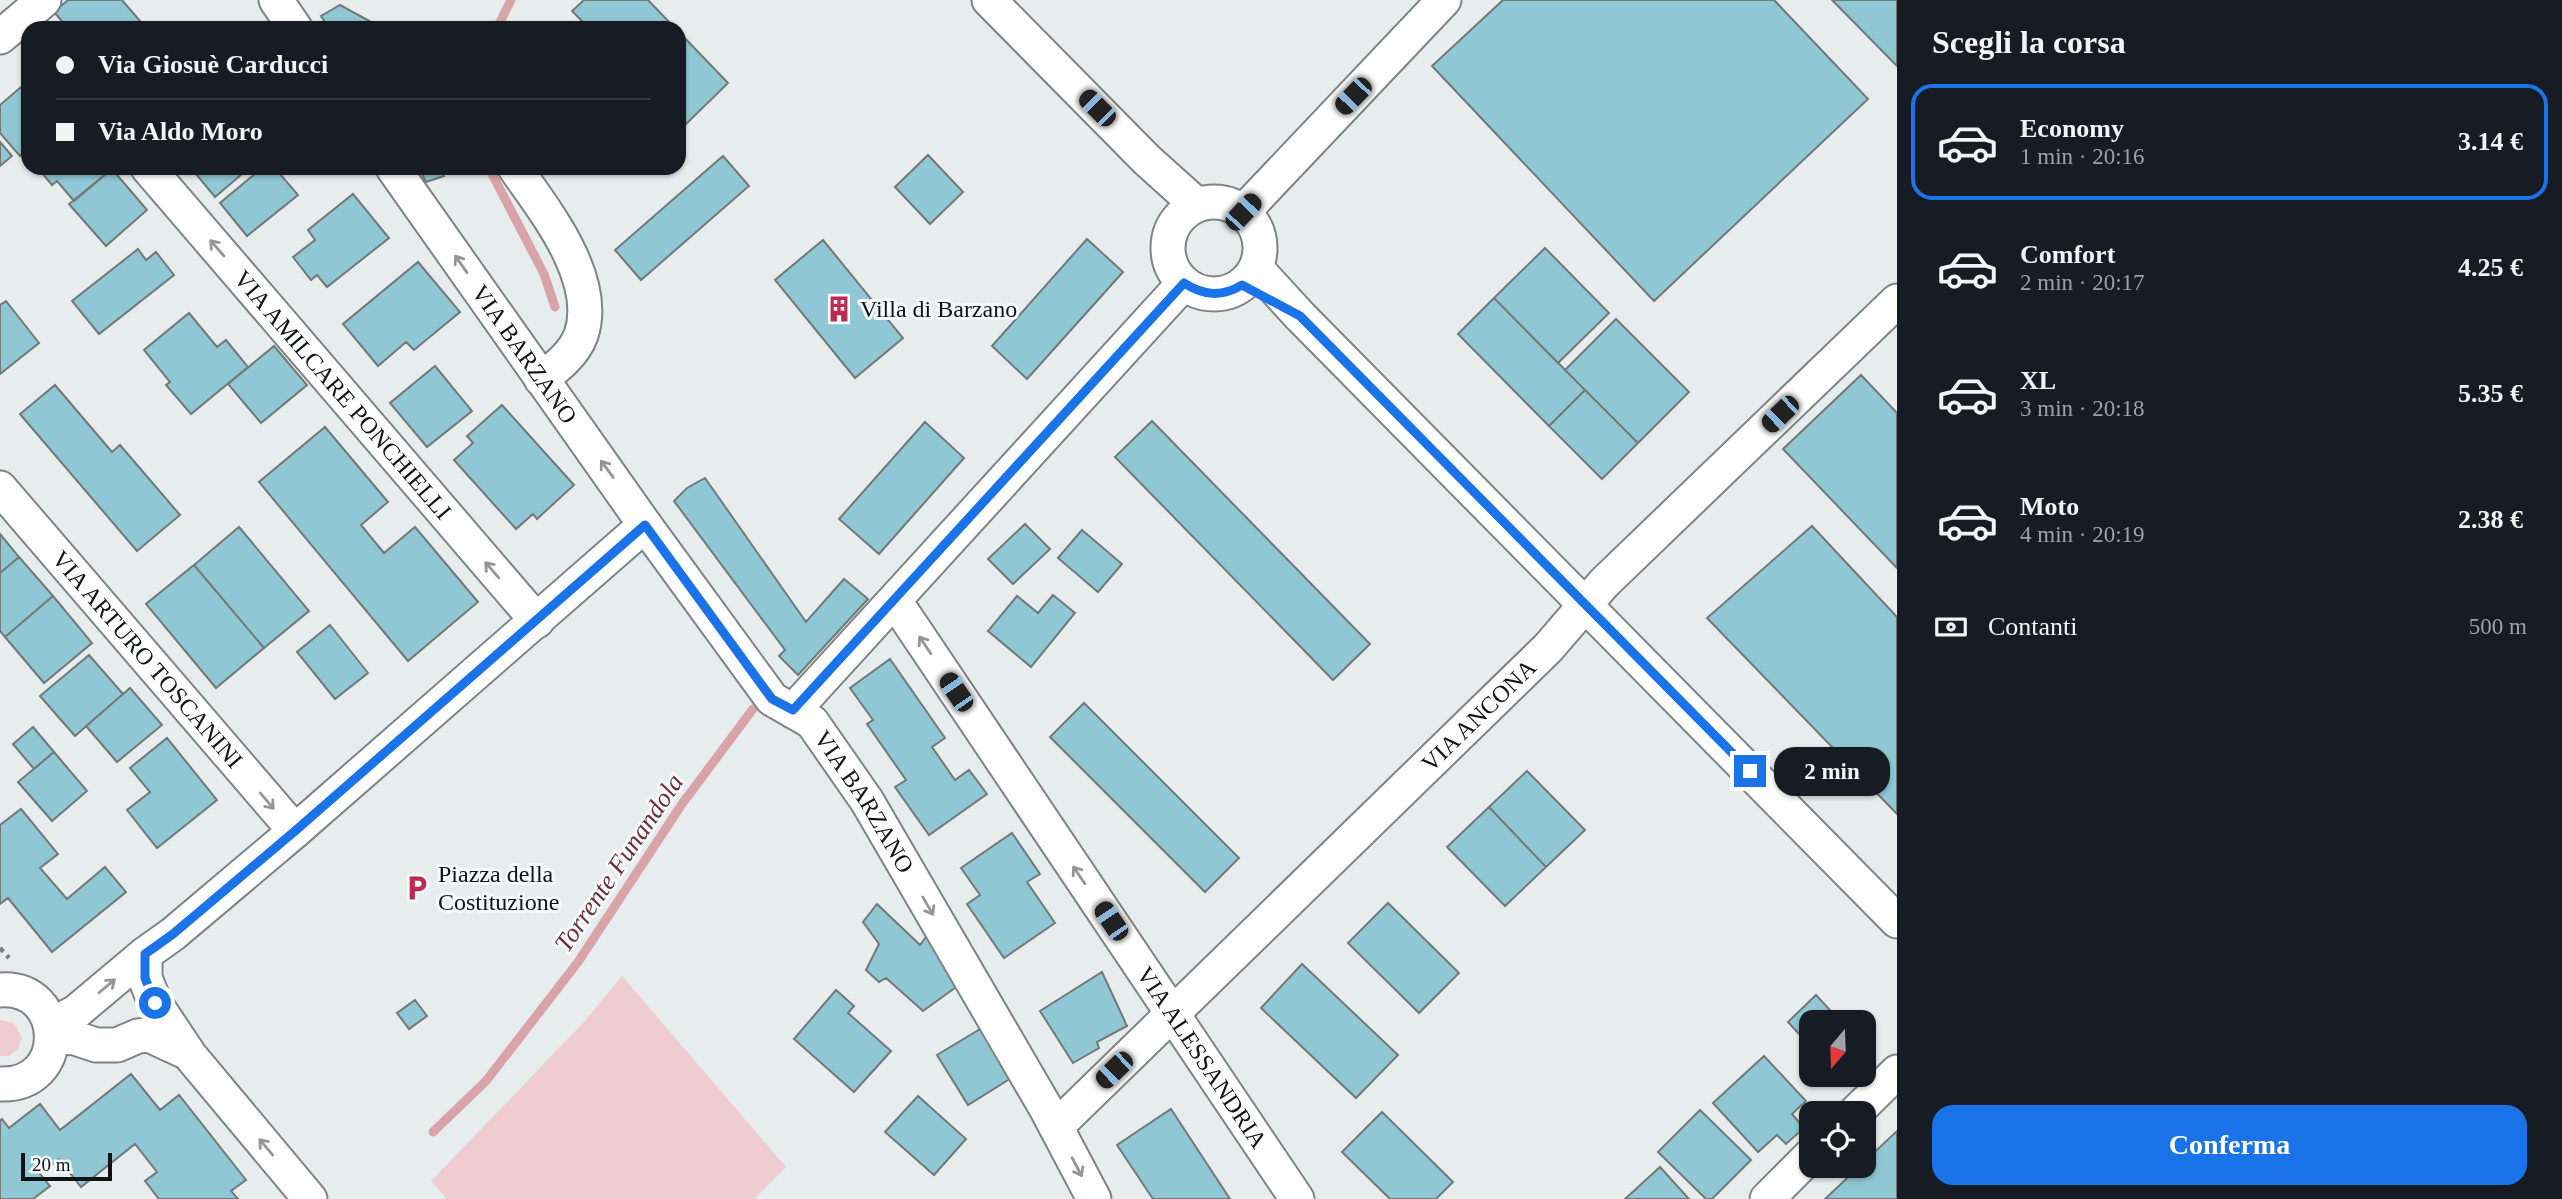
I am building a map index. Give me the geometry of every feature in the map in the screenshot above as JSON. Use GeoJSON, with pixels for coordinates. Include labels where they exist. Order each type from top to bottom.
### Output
{"type":"FeatureCollection","features":[{"type":"Feature","properties":{"kind":"street"},"geometry":{"type":"LineString","coordinates":[[275,0],[290,21]]}},
{"type":"Feature","properties":{"kind":"street"},"geometry":{"type":"LineString","coordinates":[[989,0],[1147,160],[1186,215]]}},
{"type":"Feature","properties":{"kind":"street"},"geometry":{"type":"LineString","coordinates":[[1243,212],[1444,0]]}},
{"type":"Feature","properties":{"kind":"street","name":"VIA AMILCARE PONCHIELLI"},"geometry":{"type":"LineString","coordinates":[[154,175],[537,621]]}},
{"type":"Feature","properties":{"kind":"street","name":"VIA BARZANO"},"geometry":{"type":"LineString","coordinates":[[398,175],[645,525],[772,699],[812,722],[867,801],[1056,1128],[1094,1199]]}},
{"type":"Feature","properties":{"kind":"street"},"geometry":{"type":"LineString","coordinates":[[520,175],[571,252],[583,301],[584,318],[580,337],[564,362],[541,379]]}},
{"type":"Feature","properties":{"kind":"street"},"geometry":{"type":"LineString","coordinates":[[1213,202],[1243,212],[1253,223],[1259,237],[1260,253],[1249,276],[1233,290],[1213,294],[1202,293],[1184,283],[1175,273],[1168,249],[1170,236],[1186,215],[1213,202]]}},
{"type":"Feature","properties":{"kind":"street"},"geometry":{"type":"LineString","coordinates":[[1249,276],[1300,316],[1897,921]]}},
{"type":"Feature","properties":{"kind":"street"},"geometry":{"type":"LineString","coordinates":[[793,710],[1184,283]]}},
{"type":"Feature","properties":{"kind":"street","name":"VIA ANCONA"},"geometry":{"type":"LineString","coordinates":[[1056,1128],[1548,648],[1604,583],[1897,301]]}},
{"type":"Feature","properties":{"kind":"street","name":"VIA ARTURO TOSCANINI"},"geometry":{"type":"LineString","coordinates":[[0,488],[295,831]]}},
{"type":"Feature","properties":{"kind":"street"},"geometry":{"type":"LineString","coordinates":[[52,1030],[173,934],[295,831],[645,525]]}},
{"type":"Feature","properties":{"kind":"street","name":"VIA ALESSANDRIA"},"geometry":{"type":"LineString","coordinates":[[895,601],[1297,1199]]}},
{"type":"Feature","properties":{"kind":"street"},"geometry":{"type":"LineString","coordinates":[[145,954],[145,978],[155,1003],[188,1053],[310,1199]]}},
{"type":"Feature","properties":{"kind":"street"},"geometry":{"type":"LineString","coordinates":[[0,1084],[23,1081],[36,1074],[48,1057],[52,1030],[45,1011],[34,1000],[7,983]]}},
{"type":"Feature","properties":{"kind":"street"},"geometry":{"type":"LineString","coordinates":[[52,1030],[96,1045],[117,1045],[138,1036],[149,1035],[188,1053]]}},
{"type":"Feature","properties":{"kind":"street"},"geometry":{"type":"LineString","coordinates":[[1867,1101],[1897,1072]]}},
{"type":"Feature","properties":{"kind":"street"},"geometry":{"type":"LineString","coordinates":[[1766,1199],[1799,1167]]}},
{"type":"Feature","properties":{"kind":"shaded area"},"geometry":{"type":"Polygon","coordinates":[[[622,976],[786,1167],[754,1199],[447,1199],[431,1181],[584,1022],[622,976]]]}},
{"type":"Feature","properties":{"kind":"shaded area"},"geometry":{"type":"Polygon","coordinates":[[[0,1020],[14,1023],[22,1038],[18,1049],[9,1056],[0,1056],[0,1020]]]}},
{"type":"Feature","properties":{"kind":"building"},"geometry":{"type":"Polygon","coordinates":[[[68,0],[122,0],[140,21],[62,21],[54,12],[68,0]]]}},
{"type":"Feature","properties":{"kind":"building"},"geometry":{"type":"Polygon","coordinates":[[[584,0],[648,0],[668,21],[582,21],[572,11],[584,0]]]}},
{"type":"Feature","properties":{"kind":"building"},"geometry":{"type":"Polygon","coordinates":[[[1503,0],[1774,0],[1868,99],[1654,301],[1432,66],[1503,0]]]}},
{"type":"Feature","properties":{"kind":"building"},"geometry":{"type":"Polygon","coordinates":[[[1832,0],[1897,0],[1897,66],[1832,0]]]}},
{"type":"Feature","properties":{"kind":"building"},"geometry":{"type":"Polygon","coordinates":[[[340,5],[369,21],[324,21],[321,16],[340,5]]]}},
{"type":"Feature","properties":{"kind":"building"},"geometry":{"type":"Polygon","coordinates":[[[686,39],[728,83],[686,124],[686,39]]]}},
{"type":"Feature","properties":{"kind":"building"},"geometry":{"type":"Polygon","coordinates":[[[21,87],[20,156],[0,133],[0,105],[21,87]]]}},
{"type":"Feature","properties":{"kind":"building"},"geometry":{"type":"Polygon","coordinates":[[[0,142],[12,156],[0,166],[0,142]]]}},
{"type":"Feature","properties":{"kind":"building"},"geometry":{"type":"Polygon","coordinates":[[[928,155],[963,192],[930,224],[895,187],[928,155]]]}},
{"type":"Feature","properties":{"kind":"building"},"geometry":{"type":"Polygon","coordinates":[[[723,156],[749,186],[641,280],[615,250],[723,156]]]}},
{"type":"Feature","properties":{"kind":"building"},"geometry":{"type":"Polygon","coordinates":[[[44,175],[105,175],[74,201],[57,181],[52,185],[44,175]]]}},
{"type":"Feature","properties":{"kind":"building"},"geometry":{"type":"Polygon","coordinates":[[[105,175],[117,175],[147,210],[106,246],[69,204],[105,175]]]}},
{"type":"Feature","properties":{"kind":"building"},"geometry":{"type":"Polygon","coordinates":[[[197,175],[241,175],[215,197],[197,175]]]}},
{"type":"Feature","properties":{"kind":"building"},"geometry":{"type":"Polygon","coordinates":[[[254,175],[281,175],[298,195],[247,236],[220,203],[254,175]]]}},
{"type":"Feature","properties":{"kind":"building"},"geometry":{"type":"Polygon","coordinates":[[[422,175],[444,175],[444,176],[426,182],[422,175]]]}},
{"type":"Feature","properties":{"kind":"building"},"geometry":{"type":"Polygon","coordinates":[[[353,194],[389,238],[327,287],[317,275],[311,280],[293,257],[315,240],[308,230],[353,194]]]}},
{"type":"Feature","properties":{"kind":"building"},"geometry":{"type":"Polygon","coordinates":[[[1087,239],[1123,272],[1027,379],[992,346],[1087,239]]]}},
{"type":"Feature","properties":{"kind":"building","name":"Villa di Barzano"},"geometry":{"type":"Polygon","coordinates":[[[823,240],[903,338],[855,378],[775,280],[823,240]]]}},
{"type":"Feature","properties":{"kind":"building"},"geometry":{"type":"Polygon","coordinates":[[[1545,248],[1609,313],[1558,363],[1494,298],[1545,248]]]}},
{"type":"Feature","properties":{"kind":"building"},"geometry":{"type":"Polygon","coordinates":[[[138,249],[146,260],[156,252],[174,275],[99,334],[72,301],[138,249]]]}},
{"type":"Feature","properties":{"kind":"building"},"geometry":{"type":"Polygon","coordinates":[[[418,262],[460,312],[414,350],[406,342],[378,366],[343,324],[418,262]]]}},
{"type":"Feature","properties":{"kind":"building"},"geometry":{"type":"Polygon","coordinates":[[[1494,298],[1585,390],[1549,426],[1458,334],[1494,298]]]}},
{"type":"Feature","properties":{"kind":"building"},"geometry":{"type":"Polygon","coordinates":[[[6,301],[39,343],[0,374],[0,305],[6,301]]]}},
{"type":"Feature","properties":{"kind":"building"},"geometry":{"type":"Polygon","coordinates":[[[189,313],[217,347],[226,340],[248,367],[191,414],[166,385],[170,382],[144,350],[189,313]]]}},
{"type":"Feature","properties":{"kind":"building"},"geometry":{"type":"Polygon","coordinates":[[[1616,319],[1689,392],[1638,443],[1565,370],[1616,319]]]}},
{"type":"Feature","properties":{"kind":"building"},"geometry":{"type":"Polygon","coordinates":[[[274,346],[307,385],[261,423],[228,384],[274,346]]]}},
{"type":"Feature","properties":{"kind":"building"},"geometry":{"type":"Polygon","coordinates":[[[435,366],[472,411],[427,447],[390,403],[435,366]]]}},
{"type":"Feature","properties":{"kind":"building"},"geometry":{"type":"Polygon","coordinates":[[[1861,375],[1897,413],[1897,568],[1783,449],[1861,375]]]}},
{"type":"Feature","properties":{"kind":"building"},"geometry":{"type":"Polygon","coordinates":[[[55,385],[112,452],[120,445],[180,515],[137,551],[20,414],[55,385]]]}},
{"type":"Feature","properties":{"kind":"building"},"geometry":{"type":"Polygon","coordinates":[[[1585,390],[1638,443],[1602,479],[1549,426],[1585,390]]]}},
{"type":"Feature","properties":{"kind":"building"},"geometry":{"type":"Polygon","coordinates":[[[502,405],[574,485],[537,519],[533,514],[516,529],[454,460],[473,443],[467,436],[502,405]]]}},
{"type":"Feature","properties":{"kind":"building"},"geometry":{"type":"Polygon","coordinates":[[[1152,421],[1370,644],[1333,680],[1115,457],[1152,421]]]}},
{"type":"Feature","properties":{"kind":"building"},"geometry":{"type":"Polygon","coordinates":[[[925,422],[964,458],[879,554],[839,519],[925,422]]]}},
{"type":"Feature","properties":{"kind":"building"},"geometry":{"type":"Polygon","coordinates":[[[325,427],[388,502],[361,525],[384,553],[415,527],[478,602],[408,661],[259,482],[325,427]]]}},
{"type":"Feature","properties":{"kind":"building"},"geometry":{"type":"Polygon","coordinates":[[[705,478],[806,622],[844,579],[868,599],[798,675],[779,656],[785,650],[674,501],[687,488],[705,478]]]}},
{"type":"Feature","properties":{"kind":"building"},"geometry":{"type":"Polygon","coordinates":[[[1025,524],[1050,549],[1013,584],[988,559],[1025,524]]]}},
{"type":"Feature","properties":{"kind":"building"},"geometry":{"type":"Polygon","coordinates":[[[1812,526],[1897,617],[1897,814],[1707,618],[1812,526]]]}},
{"type":"Feature","properties":{"kind":"building"},"geometry":{"type":"Polygon","coordinates":[[[239,527],[309,611],[264,648],[194,565],[239,527]]]}},
{"type":"Feature","properties":{"kind":"building"},"geometry":{"type":"Polygon","coordinates":[[[1082,530],[1122,564],[1098,592],[1058,558],[1082,530]]]}},
{"type":"Feature","properties":{"kind":"building"},"geometry":{"type":"Polygon","coordinates":[[[0,534],[19,557],[0,573],[0,534]]]}},
{"type":"Feature","properties":{"kind":"building"},"geometry":{"type":"Polygon","coordinates":[[[19,557],[53,596],[5,637],[0,631],[0,573],[19,557]]]}},
{"type":"Feature","properties":{"kind":"building"},"geometry":{"type":"Polygon","coordinates":[[[194,565],[264,648],[216,688],[146,604],[194,565]]]}},
{"type":"Feature","properties":{"kind":"building"},"geometry":{"type":"Polygon","coordinates":[[[1053,595],[1075,613],[1031,667],[988,631],[1017,596],[1038,613],[1053,595]]]}},
{"type":"Feature","properties":{"kind":"building"},"geometry":{"type":"Polygon","coordinates":[[[53,596],[92,643],[44,683],[5,637],[53,596]]]}},
{"type":"Feature","properties":{"kind":"building"},"geometry":{"type":"Polygon","coordinates":[[[330,625],[368,673],[335,699],[297,652],[330,625]]]}},
{"type":"Feature","properties":{"kind":"building"},"geometry":{"type":"Polygon","coordinates":[[[89,655],[123,694],[75,736],[40,696],[89,655]]]}},
{"type":"Feature","properties":{"kind":"building"},"geometry":{"type":"Polygon","coordinates":[[[890,659],[945,738],[932,747],[955,780],[969,770],[987,794],[929,835],[895,787],[906,780],[867,724],[873,720],[850,688],[890,659]]]}},
{"type":"Feature","properties":{"kind":"building"},"geometry":{"type":"Polygon","coordinates":[[[130,688],[162,725],[117,762],[86,726],[130,688]]]}},
{"type":"Feature","properties":{"kind":"building"},"geometry":{"type":"Polygon","coordinates":[[[1084,703],[1239,858],[1205,892],[1050,737],[1084,703]]]}},
{"type":"Feature","properties":{"kind":"building"},"geometry":{"type":"Polygon","coordinates":[[[33,727],[54,752],[34,769],[13,744],[33,727]]]}},
{"type":"Feature","properties":{"kind":"building"},"geometry":{"type":"Polygon","coordinates":[[[167,738],[217,800],[157,848],[127,810],[150,792],[130,768],[167,738]]]}},
{"type":"Feature","properties":{"kind":"building"},"geometry":{"type":"Polygon","coordinates":[[[54,752],[87,791],[52,821],[18,782],[54,752]]]}},
{"type":"Feature","properties":{"kind":"building"},"geometry":{"type":"Polygon","coordinates":[[[1527,771],[1585,830],[1546,867],[1489,807],[1527,771]]]}},
{"type":"Feature","properties":{"kind":"building"},"geometry":{"type":"Polygon","coordinates":[[[1489,807],[1546,867],[1505,906],[1447,847],[1489,807]]]}},
{"type":"Feature","properties":{"kind":"building"},"geometry":{"type":"Polygon","coordinates":[[[21,809],[58,854],[40,868],[67,899],[105,867],[126,892],[52,952],[8,898],[0,904],[0,825],[21,809]]]}},
{"type":"Feature","properties":{"kind":"building"},"geometry":{"type":"Polygon","coordinates":[[[1012,833],[1040,874],[1027,882],[1055,923],[1004,958],[967,904],[980,895],[961,868],[1012,833]]]}},
{"type":"Feature","properties":{"kind":"building"},"geometry":{"type":"Polygon","coordinates":[[[1388,903],[1459,973],[1419,1013],[1348,943],[1388,903]]]}},
{"type":"Feature","properties":{"kind":"building"},"geometry":{"type":"Polygon","coordinates":[[[877,904],[920,945],[932,929],[963,982],[923,1011],[886,978],[879,982],[866,970],[879,944],[863,922],[877,904]]]}},
{"type":"Feature","properties":{"kind":"building"},"geometry":{"type":"Polygon","coordinates":[[[1302,964],[1398,1055],[1356,1098],[1261,1008],[1302,964]]]}},
{"type":"Feature","properties":{"kind":"building"},"geometry":{"type":"Polygon","coordinates":[[[1102,972],[1127,1026],[1097,1042],[1099,1048],[1073,1063],[1040,1011],[1102,972]]]}},
{"type":"Feature","properties":{"kind":"building"},"geometry":{"type":"Polygon","coordinates":[[[836,990],[854,1006],[848,1013],[891,1051],[854,1092],[794,1039],[836,990]]]}},
{"type":"Feature","properties":{"kind":"building"},"geometry":{"type":"Polygon","coordinates":[[[1816,995],[1830,1010],[1800,1010],[1816,995]]]}},
{"type":"Feature","properties":{"kind":"building"},"geometry":{"type":"Polygon","coordinates":[[[415,1000],[427,1016],[409,1029],[397,1013],[415,1000]]]}},
{"type":"Feature","properties":{"kind":"building"},"geometry":{"type":"Polygon","coordinates":[[[1799,1011],[1799,1034],[1788,1022],[1799,1011]]]}},
{"type":"Feature","properties":{"kind":"building"},"geometry":{"type":"Polygon","coordinates":[[[985,1026],[1016,1075],[968,1105],[937,1055],[985,1026]]]}},
{"type":"Feature","properties":{"kind":"building"},"geometry":{"type":"Polygon","coordinates":[[[1764,1056],[1806,1101],[1799,1101],[1799,1108],[1792,1114],[1799,1122],[1799,1132],[1786,1144],[1777,1135],[1758,1152],[1713,1103],[1764,1056]]]}},
{"type":"Feature","properties":{"kind":"building"},"geometry":{"type":"Polygon","coordinates":[[[131,1074],[160,1110],[179,1095],[246,1180],[231,1191],[238,1199],[159,1199],[145,1181],[157,1172],[135,1144],[81,1187],[59,1159],[40,1174],[50,1186],[33,1199],[0,1199],[2,1119],[9,1128],[40,1104],[60,1130],[131,1074]]]}},
{"type":"Feature","properties":{"kind":"building"},"geometry":{"type":"Polygon","coordinates":[[[918,1096],[966,1139],[934,1175],[885,1132],[918,1096]]]}},
{"type":"Feature","properties":{"kind":"building"},"geometry":{"type":"Polygon","coordinates":[[[1171,1109],[1230,1199],[1153,1199],[1117,1145],[1171,1109]]]}},
{"type":"Feature","properties":{"kind":"building"},"geometry":{"type":"Polygon","coordinates":[[[1700,1110],[1751,1160],[1712,1199],[1706,1199],[1658,1152],[1700,1110]]]}},
{"type":"Feature","properties":{"kind":"building"},"geometry":{"type":"Polygon","coordinates":[[[1382,1112],[1453,1182],[1436,1199],[1390,1199],[1342,1152],[1382,1112]]]}},
{"type":"Feature","properties":{"kind":"building"},"geometry":{"type":"Polygon","coordinates":[[[1897,1131],[1897,1199],[1825,1199],[1847,1178],[1876,1178],[1876,1151],[1897,1131]]]}},
{"type":"Feature","properties":{"kind":"building"},"geometry":{"type":"Polygon","coordinates":[[[1660,1167],[1689,1199],[1625,1199],[1660,1167]]]}},
{"type":"Feature","properties":{"kind":"waterway","name":"Torrente Funandola"},"geometry":{"type":"LineString","coordinates":[[500,21],[511,0]]}},
{"type":"Feature","properties":{"kind":"waterway","name":"Torrente Funandola"},"geometry":{"type":"LineString","coordinates":[[493,175],[544,274],[555,307]]}},
{"type":"Feature","properties":{"kind":"waterway","name":"Torrente Funandola"},"geometry":{"type":"LineString","coordinates":[[433,1132],[486,1081],[578,962],[682,804],[753,709]]}},
{"type":"Feature","properties":{"kind":"place","name":"Villa di Barzano"},"geometry":{"type":"Point","coordinates":[839,309]}},
{"type":"Feature","properties":{"kind":"place","name":"Piazza della Costituzione"},"geometry":{"type":"Point","coordinates":[417,888]}},
{"type":"Feature","properties":{"kind":"route"},"geometry":{"type":"LineString","coordinates":[[155,1003],[145,978],[145,954],[173,934],[295,831],[645,525],[772,699],[793,710],[1184,283],[1202,293],[1213,294],[1233,290],[1242,285],[1300,316],[1750,771]]}}]}
